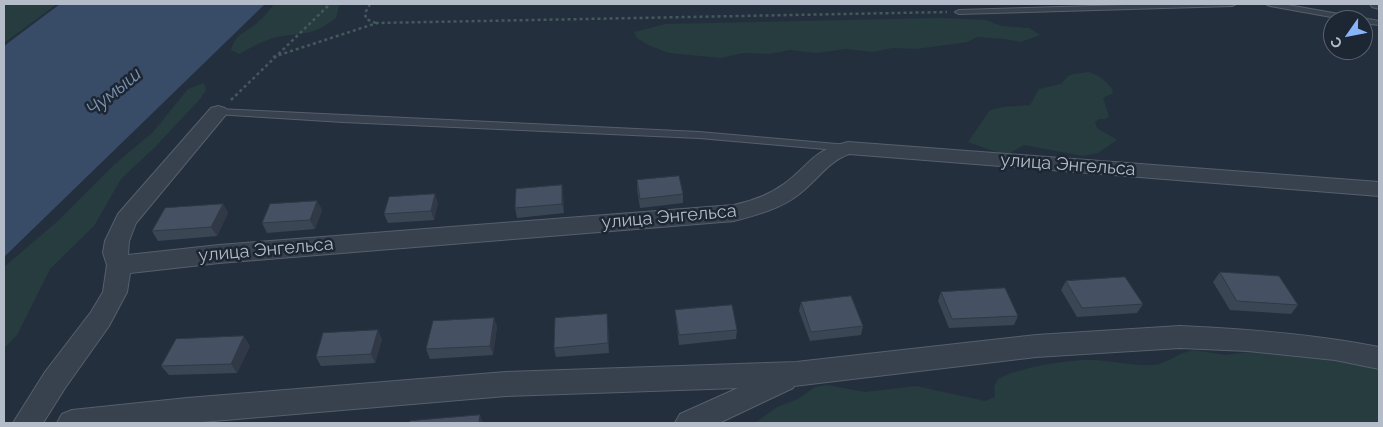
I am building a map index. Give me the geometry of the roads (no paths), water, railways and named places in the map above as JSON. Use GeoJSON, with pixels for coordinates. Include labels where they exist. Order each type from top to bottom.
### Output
{"type":"FeatureCollection","features":[{"type":"Feature","properties":{"kind":"street"},"geometry":{"type":"LineString","coordinates":[[27,423],[55,380],[100,319],[115,292],[119,265],[115,253],[117,241],[126,220],[218,112]]}},
{"type":"Feature","properties":{"kind":"street","name":"улица Энгельса"},"geometry":{"type":"LineString","coordinates":[[119,265],[228,253],[734,213],[772,201],[797,185],[820,160],[848,148],[1379,188]]}},
{"type":"Feature","properties":{"kind":"street"},"geometry":{"type":"LineString","coordinates":[[72,423],[186,411],[506,384],[796,374],[1036,346],[1180,337],[1248,340],[1334,349],[1379,358]]}},
{"type":"Feature","properties":{"kind":"street"},"geometry":{"type":"LineString","coordinates":[[690,423],[796,374]]}},
{"type":"Feature","properties":{"kind":"lane"},"geometry":{"type":"LineString","coordinates":[[959,12],[1232,4]]}},
{"type":"Feature","properties":{"kind":"lane"},"geometry":{"type":"LineString","coordinates":[[1270,4],[1379,23]]}},
{"type":"Feature","properties":{"kind":"lane"},"geometry":{"type":"LineString","coordinates":[[218,112],[347,120],[720,135],[786,140],[848,148]]}},
{"type":"Feature","properties":{"kind":"water","name":"Чумыш"},"geometry":{"type":"Polygon","coordinates":[[[60,4],[265,4],[4,257],[4,46],[60,4]]]}}]}
